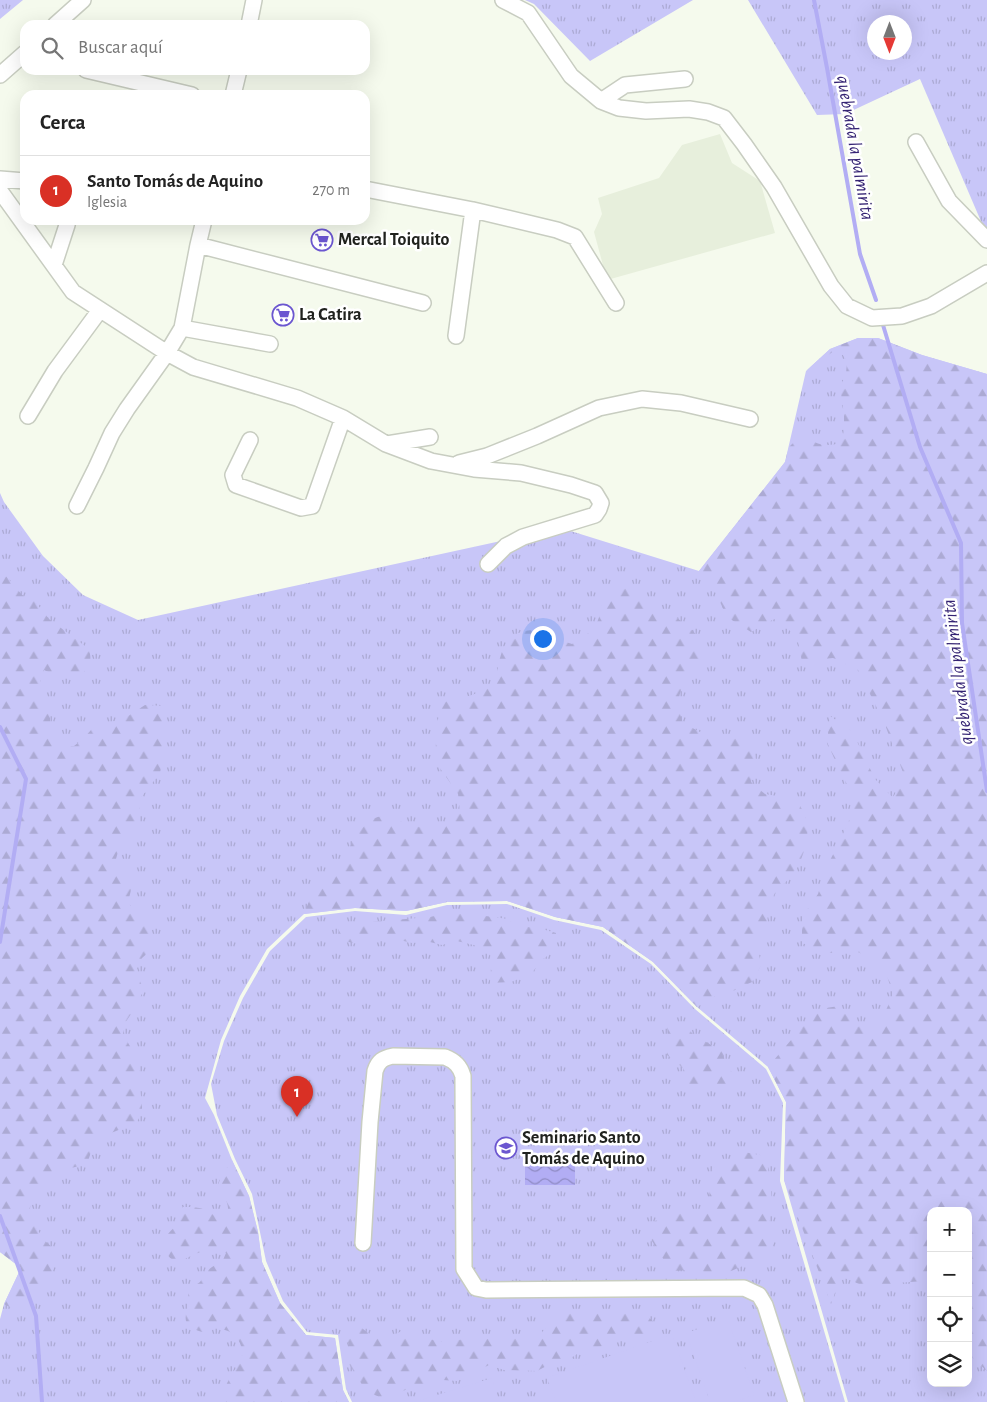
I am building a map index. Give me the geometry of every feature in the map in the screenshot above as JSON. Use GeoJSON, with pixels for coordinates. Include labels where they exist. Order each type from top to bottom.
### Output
{"type":"FeatureCollection","features":[{"type":"Feature","properties":{"kind":"street"},"geometry":{"type":"LineString","coordinates":[[61,20],[83,0]]}},
{"type":"Feature","properties":{"kind":"street"},"geometry":{"type":"LineString","coordinates":[[250,20],[254,0]]}},
{"type":"Feature","properties":{"kind":"street"},"geometry":{"type":"LineString","coordinates":[[503,0],[528,13],[571,76],[601,101],[619,108],[646,111],[689,109],[708,112],[724,118],[774,187],[831,286],[847,306],[872,318],[902,316],[931,306],[987,273]]}},
{"type":"Feature","properties":{"kind":"street"},"geometry":{"type":"LineString","coordinates":[[0,75],[20,57]]}},
{"type":"Feature","properties":{"kind":"street"},"geometry":{"type":"LineString","coordinates":[[107,75],[171,90]]}},
{"type":"Feature","properties":{"kind":"street"},"geometry":{"type":"LineString","coordinates":[[235,90],[238,75]]}},
{"type":"Feature","properties":{"kind":"street"},"geometry":{"type":"LineString","coordinates":[[601,101],[625,85],[685,79]]}},
{"type":"Feature","properties":{"kind":"street"},"geometry":{"type":"LineString","coordinates":[[916,142],[949,201],[987,240]]}},
{"type":"Feature","properties":{"kind":"street"},"geometry":{"type":"LineString","coordinates":[[0,179],[20,181]]}},
{"type":"Feature","properties":{"kind":"street"},"geometry":{"type":"LineString","coordinates":[[370,190],[473,210],[557,230],[575,237],[616,303]]}},
{"type":"Feature","properties":{"kind":"street"},"geometry":{"type":"LineString","coordinates":[[0,191],[20,218]]}},
{"type":"Feature","properties":{"kind":"street"},"geometry":{"type":"LineString","coordinates":[[456,336],[473,210]]}},
{"type":"Feature","properties":{"kind":"street"},"geometry":{"type":"LineString","coordinates":[[25,225],[73,292],[167,353],[193,367],[297,398],[343,418],[386,444],[431,461],[474,469],[521,473],[595,493],[601,503],[595,515],[523,537],[506,546],[488,564]]}},
{"type":"Feature","properties":{"kind":"street"},"geometry":{"type":"LineString","coordinates":[[54,265],[67,225]]}},
{"type":"Feature","properties":{"kind":"street"},"geometry":{"type":"LineString","coordinates":[[77,506],[112,433],[182,328],[203,225]]}},
{"type":"Feature","properties":{"kind":"street"},"geometry":{"type":"LineString","coordinates":[[198,245],[423,303]]}},
{"type":"Feature","properties":{"kind":"street"},"geometry":{"type":"LineString","coordinates":[[28,416],[55,370],[100,310]]}},
{"type":"Feature","properties":{"kind":"street"},"geometry":{"type":"LineString","coordinates":[[182,328],[270,344]]}},
{"type":"Feature","properties":{"kind":"street"},"geometry":{"type":"LineString","coordinates":[[452,465],[487,456],[599,408],[642,399],[681,402],[750,419]]}},
{"type":"Feature","properties":{"kind":"street"},"geometry":{"type":"LineString","coordinates":[[250,440],[233,475],[236,485],[301,508],[312,506],[343,418]]}},
{"type":"Feature","properties":{"kind":"street"},"geometry":{"type":"LineString","coordinates":[[386,444],[430,437]]}},
{"type":"Feature","properties":{"kind":"street"},"geometry":{"type":"LineString","coordinates":[[363,1243],[370,1122],[377,1064],[385,1058],[393,1056],[446,1057],[456,1063],[461,1069],[463,1076],[464,1268],[476,1288],[486,1290],[744,1288],[759,1294],[765,1305],[796,1402]]}},
{"type":"Feature","properties":{"kind":"shaded area"},"geometry":{"type":"Polygon","coordinates":[[[720,134],[732,163],[760,181],[775,233],[607,280],[594,232],[602,214],[598,198],[659,178],[682,145],[720,134]]]}},
{"type":"Feature","properties":{"kind":"green space"},"geometry":{"type":"Polygon","coordinates":[[[0,0],[23,0],[0,19],[0,0]]]}},
{"type":"Feature","properties":{"kind":"green space"},"geometry":{"type":"Polygon","coordinates":[[[525,0],[693,0],[590,61],[534,4],[525,0]]]}},
{"type":"Feature","properties":{"kind":"green space"},"geometry":{"type":"Polygon","coordinates":[[[748,0],[987,0],[987,232],[920,79],[845,114],[817,115],[748,0]]]}},
{"type":"Feature","properties":{"kind":"green space"},"geometry":{"type":"Polygon","coordinates":[[[858,338],[878,338],[922,355],[987,374],[987,1402],[848,1402],[784,1180],[786,1102],[768,1067],[697,1007],[653,962],[603,927],[555,917],[507,901],[447,902],[406,911],[355,908],[304,914],[267,949],[240,996],[221,1040],[205,1098],[249,1196],[258,1232],[262,1262],[280,1303],[306,1335],[335,1338],[343,1390],[349,1402],[0,1402],[0,1319],[4,1304],[21,1268],[0,1252],[0,493],[4,502],[43,556],[83,595],[138,620],[561,528],[699,571],[785,462],[806,371],[830,349],[858,338]]]}},
{"type":"Feature","properties":{"kind":"green space"},"geometry":{"type":"Polygon","coordinates":[[[858,338],[878,338],[922,355],[987,374],[987,1371],[972,1358],[972,1207],[927,1207],[927,1283],[924,1281],[896,1283],[868,1288],[841,1276],[831,1304],[784,1180],[786,1102],[768,1067],[797,1033],[813,1010],[839,1006],[856,1027],[881,1021],[893,995],[884,966],[856,951],[829,953],[802,943],[802,917],[818,894],[826,868],[850,818],[851,792],[827,742],[830,716],[852,731],[875,779],[893,798],[904,775],[884,722],[858,670],[833,658],[802,662],[797,636],[774,619],[751,632],[727,617],[715,591],[699,571],[785,462],[789,447],[802,434],[820,444],[841,443],[844,430],[844,415],[840,387],[846,374],[847,361],[838,348],[806,371],[830,349],[858,338]]]}},
{"type":"Feature","properties":{"kind":"green space"},"geometry":{"type":"Polygon","coordinates":[[[0,563],[6,576],[22,595],[33,599],[49,619],[89,649],[90,661],[83,673],[63,676],[44,670],[40,682],[40,693],[50,714],[53,736],[61,746],[74,746],[101,723],[125,718],[145,705],[166,706],[162,729],[166,740],[166,752],[160,773],[139,800],[140,822],[134,831],[125,838],[119,848],[116,859],[131,878],[128,902],[135,912],[146,916],[151,927],[150,951],[142,958],[137,968],[144,990],[125,1023],[123,1034],[140,1066],[138,1079],[142,1113],[136,1123],[106,1135],[97,1143],[91,1152],[87,1164],[67,1169],[38,1186],[30,1208],[31,1220],[45,1241],[53,1248],[54,1266],[49,1278],[37,1286],[26,1299],[13,1309],[4,1304],[21,1268],[0,1252],[0,563]]]}},
{"type":"Feature","properties":{"kind":"green space"},"geometry":{"type":"Polygon","coordinates":[[[621,585],[640,589],[652,604],[669,612],[699,637],[705,655],[681,689],[678,703],[683,723],[700,732],[737,737],[754,745],[756,763],[751,782],[765,794],[783,797],[799,803],[808,823],[807,843],[800,862],[791,877],[776,891],[767,909],[768,929],[757,944],[761,965],[752,982],[733,991],[715,996],[697,1007],[653,962],[603,927],[555,917],[507,901],[447,902],[406,911],[355,908],[304,914],[318,878],[335,867],[369,820],[387,814],[404,823],[424,828],[443,826],[460,812],[458,794],[435,761],[437,723],[443,702],[470,696],[496,683],[504,647],[515,635],[524,631],[535,630],[572,644],[580,639],[598,621],[603,598],[621,585]]]}},
{"type":"Feature","properties":{"kind":"green space","name":"Seminario Santo Tomás de Aquino"},"geometry":{"type":"Polygon","coordinates":[[[507,904],[554,920],[601,930],[651,964],[695,1009],[766,1069],[783,1103],[780,1181],[845,1402],[352,1402],[346,1389],[338,1335],[307,1332],[283,1301],[266,1261],[252,1194],[217,1115],[211,1084],[224,1041],[243,998],[270,951],[306,917],[355,911],[406,915],[447,905],[507,904]]]}},
{"type":"Feature","properties":{"kind":"green space"},"geometry":{"type":"Polygon","coordinates":[[[448,913],[508,919],[517,927],[535,927],[556,933],[556,949],[542,960],[531,974],[511,982],[490,983],[490,950],[482,947],[457,941],[442,945],[426,941],[412,943],[392,938],[377,938],[357,944],[341,940],[338,929],[352,922],[430,917],[448,913]]]}},
{"type":"Feature","properties":{"kind":"green space"},"geometry":{"type":"Polygon","coordinates":[[[667,1021],[682,1023],[694,1035],[725,1053],[721,1065],[737,1075],[728,1092],[710,1087],[688,1087],[683,1068],[667,1055],[667,1021]]]}},
{"type":"Feature","properties":{"kind":"green space"},"geometry":{"type":"Polygon","coordinates":[[[744,1152],[766,1156],[772,1207],[768,1227],[773,1240],[770,1261],[747,1264],[722,1275],[693,1270],[671,1271],[645,1230],[661,1216],[708,1209],[712,1168],[744,1152]]]}},
{"type":"Feature","properties":{"kind":"green space"},"geometry":{"type":"Polygon","coordinates":[[[232,1160],[249,1196],[258,1232],[262,1262],[280,1303],[306,1335],[335,1338],[343,1390],[349,1402],[219,1402],[231,1376],[241,1361],[242,1348],[232,1333],[218,1328],[202,1332],[189,1326],[186,1318],[188,1294],[209,1269],[223,1260],[226,1253],[208,1250],[178,1261],[168,1256],[164,1245],[167,1235],[179,1222],[178,1214],[183,1207],[203,1209],[221,1221],[225,1217],[228,1208],[218,1186],[220,1179],[232,1160]]]}},
{"type":"Feature","properties":{"kind":"green space"},"geometry":{"type":"Polygon","coordinates":[[[574,1309],[624,1309],[645,1314],[657,1325],[648,1335],[626,1335],[611,1345],[585,1349],[566,1361],[556,1361],[537,1371],[504,1370],[489,1365],[457,1381],[443,1380],[421,1391],[407,1389],[386,1400],[366,1391],[349,1364],[349,1345],[343,1330],[357,1324],[373,1336],[383,1338],[402,1331],[422,1338],[446,1342],[471,1338],[518,1338],[540,1335],[555,1312],[574,1309]]]}},
{"type":"Feature","properties":{"kind":"green space"},"geometry":{"type":"Polygon","coordinates":[[[728,1319],[754,1395],[734,1402],[710,1402],[686,1333],[728,1319]]]}},
{"type":"Feature","properties":{"kind":"green space"},"geometry":{"type":"Polygon","coordinates":[[[672,1334],[696,1402],[556,1402],[547,1378],[672,1334]]]}},
{"type":"Feature","properties":{"kind":"green space"},"geometry":{"type":"Polygon","coordinates":[[[492,1378],[499,1402],[414,1402],[492,1378]]]}},
{"type":"Feature","properties":{"kind":"water"},"geometry":{"type":"Polygon","coordinates":[[[575,1160],[575,1185],[525,1185],[525,1161],[575,1160]]]}},
{"type":"Feature","properties":{"kind":"waterway","name":"quebrada la palmirita"},"geometry":{"type":"LineString","coordinates":[[814,0],[860,254],[876,300]]}},
{"type":"Feature","properties":{"kind":"waterway","name":"quebrada la palmirita"},"geometry":{"type":"LineString","coordinates":[[883,325],[920,447],[961,543],[962,623],[987,791]]}},
{"type":"Feature","properties":{"kind":"waterway"},"geometry":{"type":"LineString","coordinates":[[0,727],[26,779],[0,942]]}},
{"type":"Feature","properties":{"kind":"waterway"},"geometry":{"type":"LineString","coordinates":[[0,1216],[36,1316],[42,1402]]}},
{"type":"Feature","properties":{"kind":"place","name":"Mercal Toiquito"},"geometry":{"type":"Point","coordinates":[322,240]}},
{"type":"Feature","properties":{"kind":"place","name":"La Catira"},"geometry":{"type":"Point","coordinates":[283,315]}},
{"type":"Feature","properties":{"kind":"place","name":"Santo Tomás de Aquino"},"geometry":{"type":"Point","coordinates":[297,1117]}},
{"type":"Feature","properties":{"kind":"place","name":"Seminario Santo Tomás de Aquino"},"geometry":{"type":"Point","coordinates":[506,1148]}}]}
